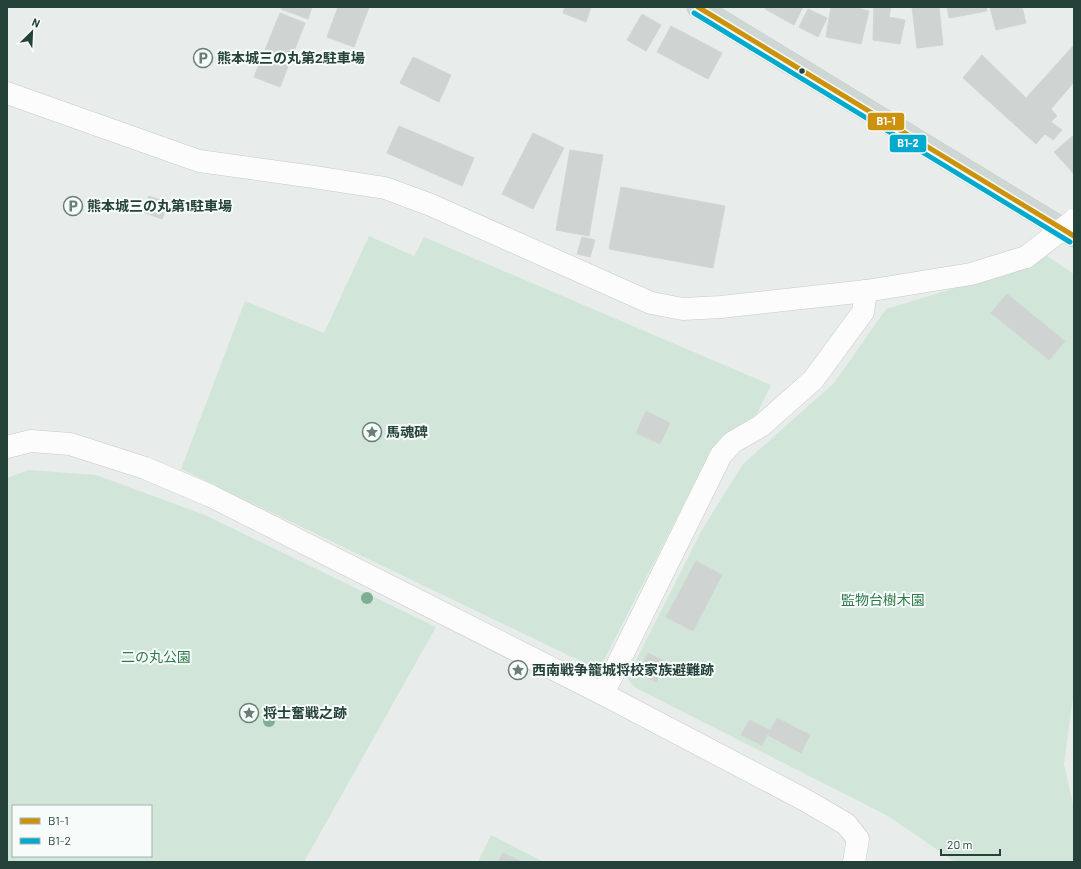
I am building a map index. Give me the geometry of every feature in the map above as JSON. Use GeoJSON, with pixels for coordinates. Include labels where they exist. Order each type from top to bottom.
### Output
{"type":"FeatureCollection","features":[{"type":"Feature","properties":{"kind":"main road"},"geometry":{"type":"LineString","coordinates":[[698,7],[1074,236]]}},
{"type":"Feature","properties":{"kind":"street"},"geometry":{"type":"LineString","coordinates":[[7,93],[199,161],[385,188],[431,205],[651,303],[683,309],[866,291],[971,274],[1026,257],[1074,220]]}},
{"type":"Feature","properties":{"kind":"street"},"geometry":{"type":"LineString","coordinates":[[603,694],[721,455],[732,442],[761,426],[813,380],[863,312],[866,291]]}},
{"type":"Feature","properties":{"kind":"street"},"geometry":{"type":"LineString","coordinates":[[7,447],[31,441],[70,444],[145,468],[211,496],[603,694],[805,800],[846,824],[858,839],[854,862]]}},
{"type":"Feature","properties":{"kind":"green space"},"geometry":{"type":"Polygon","coordinates":[[[369,236],[414,256],[424,237],[771,385],[757,414],[721,437],[701,470],[599,670],[181,469],[245,301],[324,333],[369,236]]]}},
{"type":"Feature","properties":{"kind":"green space","name":"監物台樹木園"},"geometry":{"type":"Polygon","coordinates":[[[1047,256],[1074,274],[1074,690],[1064,764],[1074,808],[1074,862],[955,862],[888,816],[634,687],[627,678],[703,528],[743,464],[834,383],[886,309],[1015,270],[1047,256]]]}},
{"type":"Feature","properties":{"kind":"green space","name":"二の丸公園"},"geometry":{"type":"Polygon","coordinates":[[[29,470],[96,475],[205,515],[436,627],[304,862],[7,862],[7,478],[29,470]]]}},
{"type":"Feature","properties":{"kind":"green space"},"geometry":{"type":"Polygon","coordinates":[[[491,835],[544,862],[478,862],[491,835]]]}},
{"type":"Feature","properties":{"kind":"building"},"geometry":{"type":"Polygon","coordinates":[[[281,7],[312,7],[308,19],[281,9],[281,7]]]}},
{"type":"Feature","properties":{"kind":"building"},"geometry":{"type":"Polygon","coordinates":[[[338,7],[369,7],[354,47],[327,37],[338,7]]]}},
{"type":"Feature","properties":{"kind":"building"},"geometry":{"type":"Polygon","coordinates":[[[565,7],[591,7],[586,22],[563,13],[565,7]]]}},
{"type":"Feature","properties":{"kind":"building"},"geometry":{"type":"Polygon","coordinates":[[[766,7],[803,7],[794,25],[765,9],[766,7]]]}},
{"type":"Feature","properties":{"kind":"building"},"geometry":{"type":"Polygon","coordinates":[[[831,7],[853,7],[869,11],[861,44],[826,37],[831,7]]]}},
{"type":"Feature","properties":{"kind":"building"},"geometry":{"type":"Polygon","coordinates":[[[874,7],[891,7],[889,17],[905,20],[900,44],[873,40],[874,7]]]}},
{"type":"Feature","properties":{"kind":"building"},"geometry":{"type":"Polygon","coordinates":[[[912,7],[939,7],[943,45],[917,48],[912,7]]]}},
{"type":"Feature","properties":{"kind":"building"},"geometry":{"type":"Polygon","coordinates":[[[947,7],[986,7],[987,11],[949,18],[947,7]]]}},
{"type":"Feature","properties":{"kind":"building"},"geometry":{"type":"Polygon","coordinates":[[[990,7],[1022,7],[1026,23],[996,30],[990,7]]]}},
{"type":"Feature","properties":{"kind":"building"},"geometry":{"type":"Polygon","coordinates":[[[808,9],[827,18],[818,37],[799,27],[808,9]]]}},
{"type":"Feature","properties":{"kind":"building"},"geometry":{"type":"Polygon","coordinates":[[[280,13],[305,23],[280,87],[254,77],[280,13]]]}},
{"type":"Feature","properties":{"kind":"building"},"geometry":{"type":"Polygon","coordinates":[[[642,14],[661,25],[646,51],[627,40],[642,14]]]}},
{"type":"Feature","properties":{"kind":"building"},"geometry":{"type":"Polygon","coordinates":[[[671,26],[722,53],[708,79],[657,52],[671,26]]]}},
{"type":"Feature","properties":{"kind":"building"},"geometry":{"type":"Polygon","coordinates":[[[1074,45],[1074,82],[1051,109],[1057,116],[1051,122],[1062,130],[1053,140],[1045,134],[1036,144],[963,78],[982,55],[1026,98],[1074,45]]]}},
{"type":"Feature","properties":{"kind":"building"},"geometry":{"type":"Polygon","coordinates":[[[413,57],[451,75],[439,102],[400,83],[413,57]]]}},
{"type":"Feature","properties":{"kind":"building"},"geometry":{"type":"Polygon","coordinates":[[[399,126],[474,158],[462,186],[387,153],[399,126]]]}},
{"type":"Feature","properties":{"kind":"building"},"geometry":{"type":"Polygon","coordinates":[[[533,133],[564,148],[533,209],[502,194],[533,133]]]}},
{"type":"Feature","properties":{"kind":"building"},"geometry":{"type":"Polygon","coordinates":[[[1074,135],[1074,174],[1054,152],[1074,135]]]}},
{"type":"Feature","properties":{"kind":"building"},"geometry":{"type":"Polygon","coordinates":[[[570,150],[603,155],[589,236],[556,230],[570,150]]]}},
{"type":"Feature","properties":{"kind":"building"},"geometry":{"type":"Polygon","coordinates":[[[621,187],[725,206],[713,268],[609,249],[621,187]]]}},
{"type":"Feature","properties":{"kind":"building"},"geometry":{"type":"Polygon","coordinates":[[[149,196],[168,203],[162,219],[143,212],[149,196]]]}},
{"type":"Feature","properties":{"kind":"building"},"geometry":{"type":"Polygon","coordinates":[[[582,237],[595,240],[590,257],[577,254],[582,237]]]}},
{"type":"Feature","properties":{"kind":"building"},"geometry":{"type":"Polygon","coordinates":[[[1007,294],[1065,341],[1049,360],[991,313],[1007,294]]]}},
{"type":"Feature","properties":{"kind":"building"},"geometry":{"type":"Polygon","coordinates":[[[646,411],[670,423],[660,444],[636,433],[646,411]]]}},
{"type":"Feature","properties":{"kind":"building"},"geometry":{"type":"Polygon","coordinates":[[[696,561],[722,575],[693,631],[666,617],[696,561]]]}},
{"type":"Feature","properties":{"kind":"building"},"geometry":{"type":"Polygon","coordinates":[[[648,653],[666,662],[656,682],[638,673],[648,653]]]}},
{"type":"Feature","properties":{"kind":"building"},"geometry":{"type":"Polygon","coordinates":[[[579,663],[593,670],[590,676],[576,670],[579,663]]]}},
{"type":"Feature","properties":{"kind":"building"},"geometry":{"type":"Polygon","coordinates":[[[777,718],[810,735],[801,753],[768,735],[777,718]]]}},
{"type":"Feature","properties":{"kind":"building"},"geometry":{"type":"Polygon","coordinates":[[[749,720],[770,730],[762,745],[741,735],[749,720]]]}},
{"type":"Feature","properties":{"kind":"building"},"geometry":{"type":"Polygon","coordinates":[[[503,853],[522,862],[498,862],[503,853]]]}},
{"type":"Feature","properties":{"kind":"transit line","name":"B1-1"},"geometry":{"type":"LineString","coordinates":[[698,7],[1074,236]]}},
{"type":"Feature","properties":{"kind":"transit line","name":"B1-2"},"geometry":{"type":"LineString","coordinates":[[694,13],[1070,242]]}},
{"type":"Feature","properties":{"kind":"place","name":"熊本城三の丸第2駐車場"},"geometry":{"type":"Point","coordinates":[203,58]}},
{"type":"Feature","properties":{"kind":"place","name":"熊本城三の丸第1駐車場"},"geometry":{"type":"Point","coordinates":[73,206]}},
{"type":"Feature","properties":{"kind":"place","name":"馬魂碑"},"geometry":{"type":"Point","coordinates":[372,432]}},
{"type":"Feature","properties":{"kind":"place","name":"西南戦争籠城将校家族避難跡"},"geometry":{"type":"Point","coordinates":[518,670]}},
{"type":"Feature","properties":{"kind":"place","name":"将士奮戦之跡"},"geometry":{"type":"Point","coordinates":[249,713]}}]}
